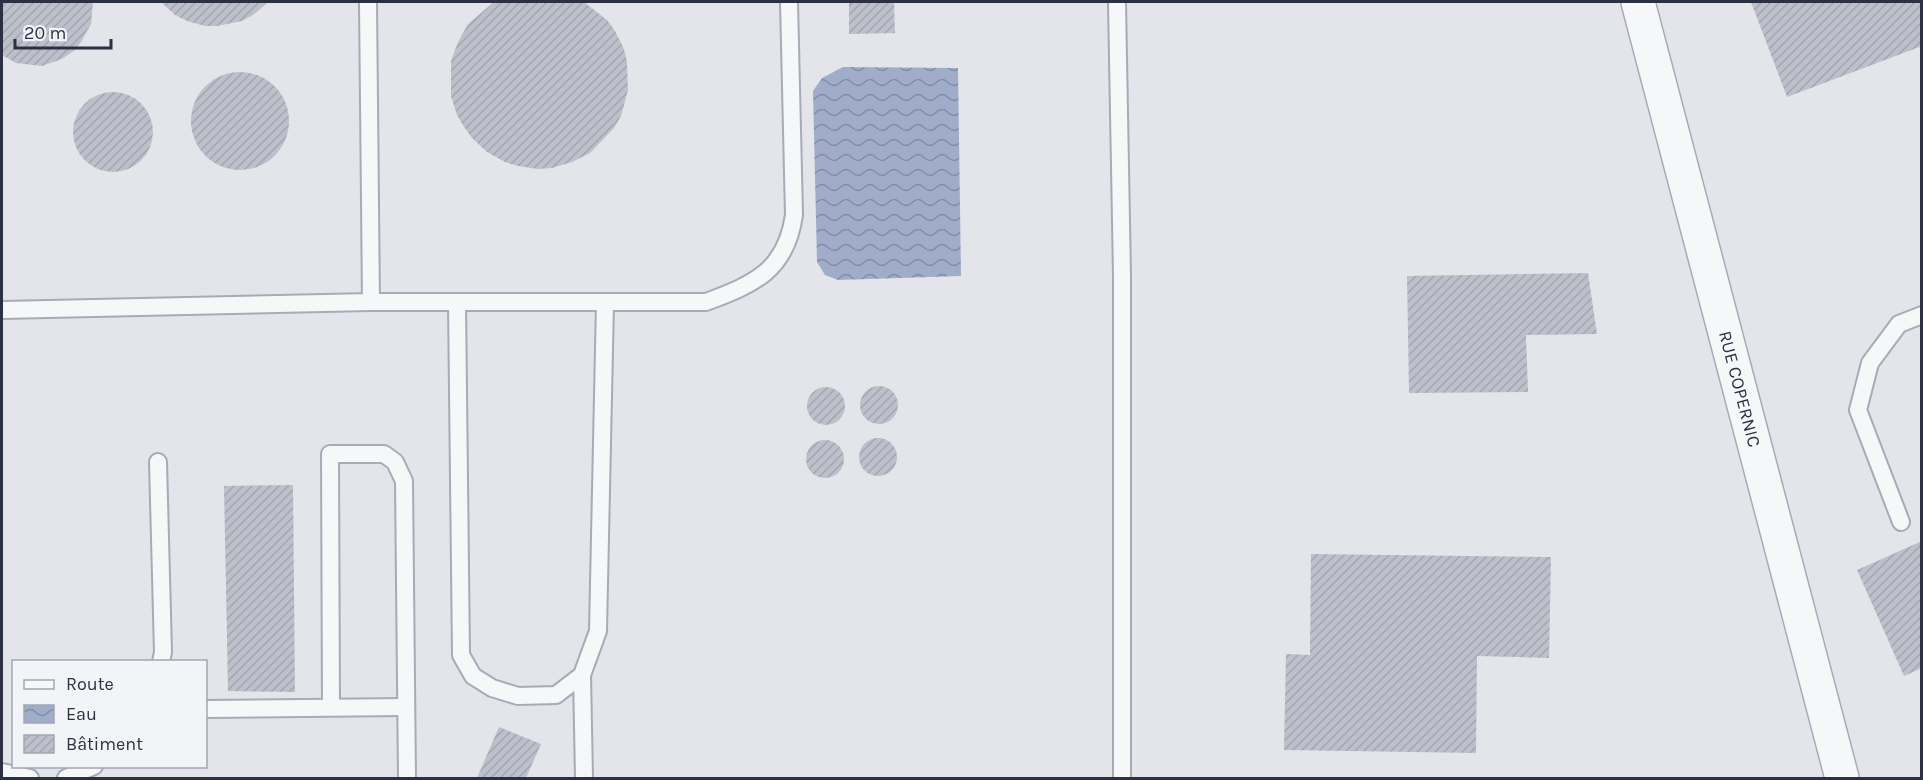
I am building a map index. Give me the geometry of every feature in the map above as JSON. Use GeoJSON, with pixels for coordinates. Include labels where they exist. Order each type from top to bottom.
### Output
{"type":"FeatureCollection","features":[{"type":"Feature","properties":{"kind":"street","name":"RUE COPERNIC"},"geometry":{"type":"LineString","coordinates":[[1638,2],[1842,778]]}},
{"type":"Feature","properties":{"kind":"lane"},"geometry":{"type":"LineString","coordinates":[[368,2],[370,302]]}},
{"type":"Feature","properties":{"kind":"lane"},"geometry":{"type":"LineString","coordinates":[[2,310],[370,302],[706,302],[741,289],[766,273],[782,253],[791,233],[794,215],[789,2]]}},
{"type":"Feature","properties":{"kind":"lane"},"geometry":{"type":"LineString","coordinates":[[1117,2],[1122,276],[1122,778]]}},
{"type":"Feature","properties":{"kind":"lane"},"geometry":{"type":"LineString","coordinates":[[457,302],[461,655],[473,676],[492,688],[518,696],[556,695],[582,675]]}},
{"type":"Feature","properties":{"kind":"lane"},"geometry":{"type":"LineString","coordinates":[[584,778],[582,675],[598,631],[605,302]]}},
{"type":"Feature","properties":{"kind":"lane"},"geometry":{"type":"LineString","coordinates":[[1901,522],[1858,410],[1870,363],[1899,324],[1922,315]]}},
{"type":"Feature","properties":{"kind":"lane"},"geometry":{"type":"LineString","coordinates":[[331,707],[330,454],[384,454],[395,462],[404,481],[407,778]]}},
{"type":"Feature","properties":{"kind":"lane"},"geometry":{"type":"LineString","coordinates":[[158,462],[161,660]]}},
{"type":"Feature","properties":{"kind":"lane"},"geometry":{"type":"LineString","coordinates":[[207,709],[406,707]]}},
{"type":"Feature","properties":{"kind":"lane"},"geometry":{"type":"LineString","coordinates":[[66,778],[89,768]]}},
{"type":"Feature","properties":{"kind":"lane"},"geometry":{"type":"LineString","coordinates":[[2,772],[30,778]]}},
{"type":"Feature","properties":{"kind":"water"},"geometry":{"type":"Polygon","coordinates":[[[843,67],[958,68],[961,276],[838,280],[825,275],[817,262],[813,91],[822,78],[843,67]]]}},
{"type":"Feature","properties":{"kind":"building"},"geometry":{"type":"Polygon","coordinates":[[[2,2],[93,2],[91,24],[75,50],[62,59],[42,66],[16,63],[2,55],[2,2]]]}},
{"type":"Feature","properties":{"kind":"building"},"geometry":{"type":"Polygon","coordinates":[[[161,2],[268,2],[242,21],[205,26],[175,15],[161,2]]]}},
{"type":"Feature","properties":{"kind":"building"},"geometry":{"type":"Polygon","coordinates":[[[494,2],[584,2],[607,20],[615,31],[624,49],[627,62],[628,90],[621,116],[614,128],[590,153],[552,168],[538,169],[518,166],[487,152],[464,127],[457,115],[451,96],[451,61],[468,24],[494,2]]]}},
{"type":"Feature","properties":{"kind":"building"},"geometry":{"type":"Polygon","coordinates":[[[849,2],[894,2],[895,33],[849,34],[849,2]]]}},
{"type":"Feature","properties":{"kind":"building"},"geometry":{"type":"Polygon","coordinates":[[[1751,2],[1922,2],[1922,46],[1787,97],[1751,2]]]}},
{"type":"Feature","properties":{"kind":"building"},"geometry":{"type":"Polygon","coordinates":[[[240,72],[259,75],[275,86],[286,102],[289,121],[286,140],[275,156],[259,167],[240,170],[221,167],[205,156],[194,140],[191,121],[194,102],[205,86],[221,75],[240,72]]]}},
{"type":"Feature","properties":{"kind":"building"},"geometry":{"type":"Polygon","coordinates":[[[113,92],[128,95],[141,104],[150,117],[153,132],[150,147],[141,160],[128,169],[113,172],[98,169],[85,160],[76,147],[73,132],[76,117],[85,104],[98,95],[113,92]]]}},
{"type":"Feature","properties":{"kind":"building"},"geometry":{"type":"Polygon","coordinates":[[[1588,273],[1597,334],[1526,335],[1528,392],[1409,393],[1407,276],[1588,273]]]}},
{"type":"Feature","properties":{"kind":"building"},"geometry":{"type":"Polygon","coordinates":[[[879,386],[886,387],[892,392],[897,398],[897,412],[892,418],[886,423],[879,424],[872,423],[866,418],[861,412],[860,405],[861,398],[866,392],[872,387],[879,386]]]}},
{"type":"Feature","properties":{"kind":"building"},"geometry":{"type":"Polygon","coordinates":[[[826,387],[833,388],[839,393],[844,399],[844,413],[839,419],[833,424],[826,425],[819,424],[813,419],[808,413],[807,406],[808,399],[813,393],[819,388],[826,387]]]}},
{"type":"Feature","properties":{"kind":"building"},"geometry":{"type":"Polygon","coordinates":[[[878,438],[885,439],[891,444],[896,450],[896,464],[891,470],[885,475],[878,476],[871,475],[865,470],[860,464],[859,457],[860,450],[865,444],[871,439],[878,438]]]}},
{"type":"Feature","properties":{"kind":"building"},"geometry":{"type":"Polygon","coordinates":[[[825,440],[832,441],[838,446],[843,452],[843,466],[838,472],[832,477],[825,478],[818,477],[812,472],[807,466],[806,459],[807,452],[812,446],[818,441],[825,440]]]}},
{"type":"Feature","properties":{"kind":"building"},"geometry":{"type":"Polygon","coordinates":[[[293,485],[295,692],[228,691],[224,486],[293,485]]]}},
{"type":"Feature","properties":{"kind":"building"},"geometry":{"type":"Polygon","coordinates":[[[1922,541],[1922,668],[1904,676],[1857,570],[1922,541]]]}},
{"type":"Feature","properties":{"kind":"building"},"geometry":{"type":"Polygon","coordinates":[[[1311,554],[1551,557],[1549,658],[1477,656],[1476,753],[1284,750],[1286,654],[1310,655],[1311,554]]]}},
{"type":"Feature","properties":{"kind":"building"},"geometry":{"type":"Polygon","coordinates":[[[499,727],[541,744],[526,778],[477,778],[499,727]]]}}]}
